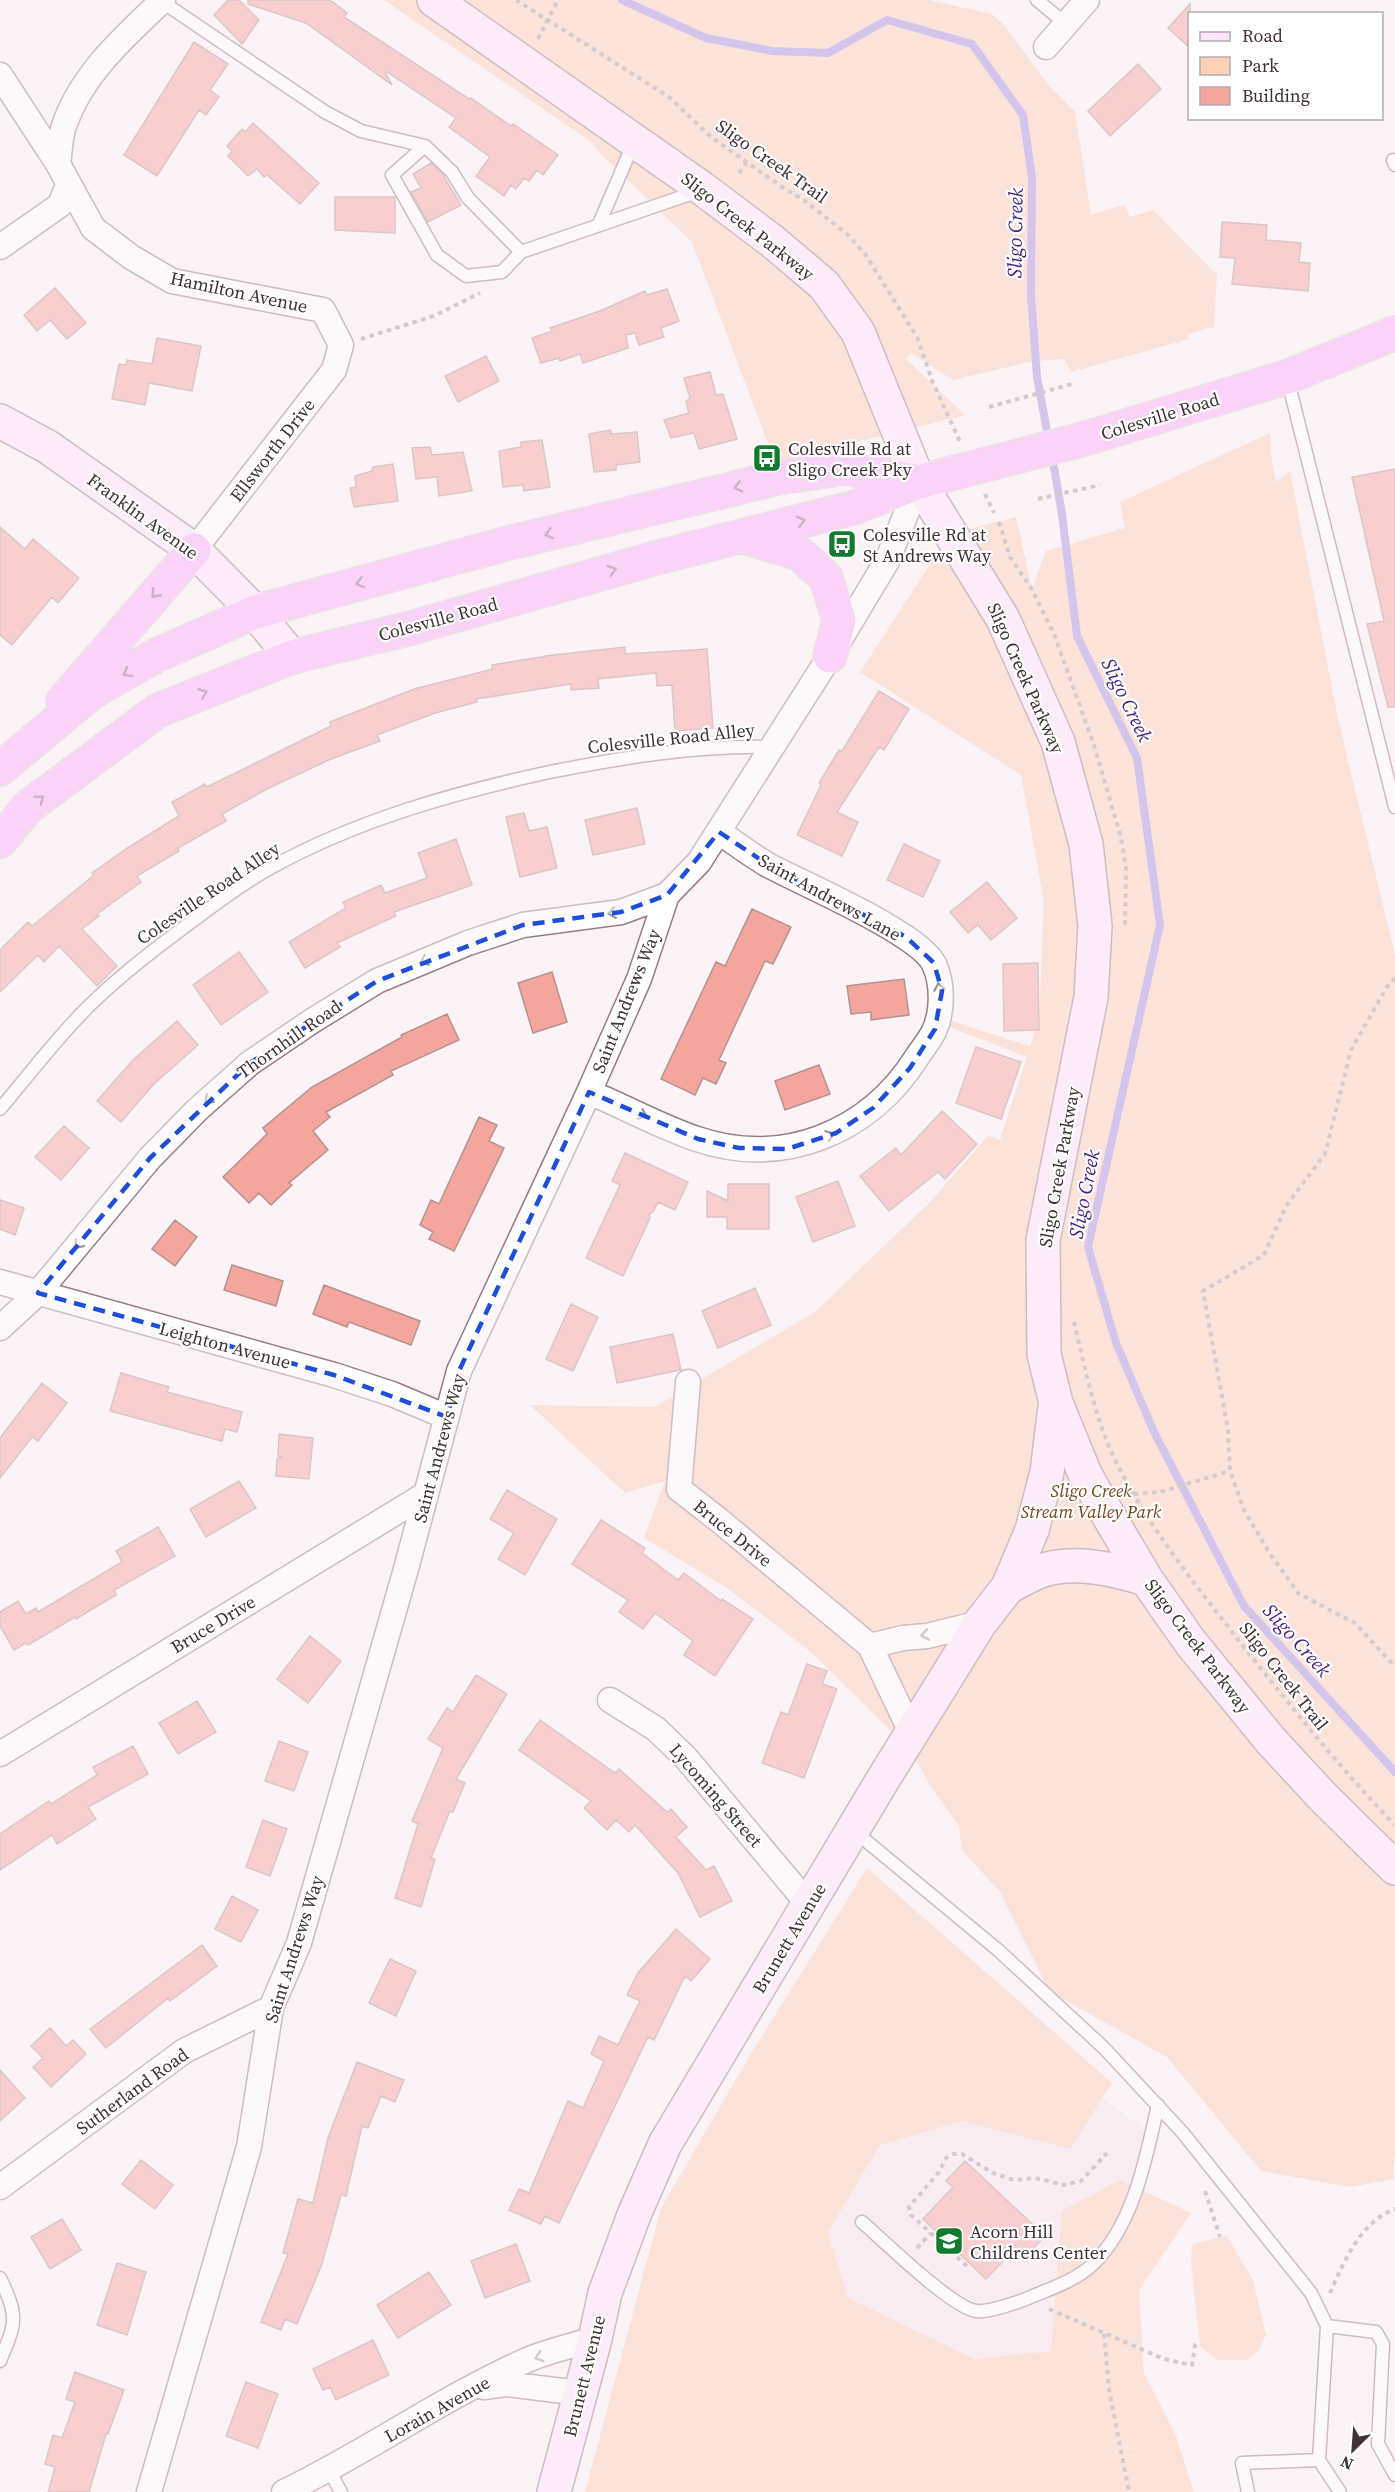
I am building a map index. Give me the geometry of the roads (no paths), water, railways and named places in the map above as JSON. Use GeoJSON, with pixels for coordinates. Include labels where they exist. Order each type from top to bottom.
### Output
{"type":"FeatureCollection","features":[{"type":"Feature","properties":{"kind":"highway","name":"Colesville Road"},"geometry":{"type":"LineString","coordinates":[[0,841],[28,807],[157,711],[292,657],[411,628],[741,536],[853,508],[919,482],[1084,439],[1287,377],[1395,333]]}},
{"type":"Feature","properties":{"kind":"highway","name":"Colesville Road"},"geometry":{"type":"LineString","coordinates":[[0,769],[41,732],[91,693],[148,660],[255,612],[505,544],[777,478],[845,468],[919,482]]}},
{"type":"Feature","properties":{"kind":"highway"},"geometry":{"type":"LineString","coordinates":[[741,536],[800,554],[826,578],[839,620],[830,656]]}},
{"type":"Feature","properties":{"kind":"highway"},"geometry":{"type":"LineString","coordinates":[[41,732],[70,691],[194,550]]}},
{"type":"Feature","properties":{"kind":"street","name":"Sligo Creek Parkway"},"geometry":{"type":"LineString","coordinates":[[434,0],[703,189],[772,241],[824,285],[858,332],[919,482],[1003,620],[1058,742],[1086,844],[1095,926],[1090,997],[1043,1240],[1044,1354],[1056,1403],[1085,1474],[1146,1579],[1191,1643],[1272,1743],[1395,1868]]}},
{"type":"Feature","properties":{"kind":"street"},"geometry":{"type":"LineString","coordinates":[[1046,47],[1087,0]]}},
{"type":"Feature","properties":{"kind":"street"},"geometry":{"type":"LineString","coordinates":[[0,246],[60,205],[64,124],[83,87],[109,52],[162,1]]}},
{"type":"Feature","properties":{"kind":"street","name":"Hamilton Avenue"},"geometry":{"type":"LineString","coordinates":[[0,75],[63,174],[93,228],[131,257],[172,281],[323,310],[341,345]]}},
{"type":"Feature","properties":{"kind":"street","name":"Ellsworth Drive"},"geometry":{"type":"LineString","coordinates":[[194,550],[334,370],[341,345]]}},
{"type":"Feature","properties":{"kind":"street","name":"Franklin Avenue"},"geometry":{"type":"LineString","coordinates":[[0,421],[48,447],[194,550],[255,612],[292,657]]}},
{"type":"Feature","properties":{"kind":"street","name":"Saint Andrews Way"},"geometry":{"type":"LineString","coordinates":[[149,2492],[249,2147],[272,2008],[299,1943],[459,1371],[639,979],[667,896],[699,861],[719,832],[830,656],[886,561],[919,482]]}},
{"type":"Feature","properties":{"kind":"street","name":"Saint Andrews Lane"},"geometry":{"type":"LineString","coordinates":[[589,1092],[698,1139],[739,1148],[787,1149],[836,1133],[873,1108],[910,1068],[935,1029],[942,991],[933,963],[906,937],[767,864],[719,832]]}},
{"type":"Feature","properties":{"kind":"street","name":"Thornhill Road"},"geometry":{"type":"LineString","coordinates":[[0,1328],[38,1293],[150,1158],[197,1110],[250,1063],[312,1021],[377,981],[468,943],[523,925],[621,912],[667,896]]}},
{"type":"Feature","properties":{"kind":"street","name":"Leighton Avenue"},"geometry":{"type":"LineString","coordinates":[[0,1282],[334,1375],[392,1394],[447,1417]]}},
{"type":"Feature","properties":{"kind":"street","name":"Bruce Drive"},"geometry":{"type":"LineString","coordinates":[[688,1382],[678,1489],[720,1521],[870,1646],[912,1734]]}},
{"type":"Feature","properties":{"kind":"street","name":"Brunett Avenue"},"geometry":{"type":"LineString","coordinates":[[554,2492],[605,2293],[634,2215],[665,2144],[980,1623],[1008,1587],[1032,1530],[1047,1472],[1056,1403]]}},
{"type":"Feature","properties":{"kind":"street","name":"Bruce Drive"},"geometry":{"type":"LineString","coordinates":[[0,1754],[426,1494]]}},
{"type":"Feature","properties":{"kind":"street"},"geometry":{"type":"LineString","coordinates":[[1008,1587],[1040,1571],[1076,1566],[1115,1569],[1146,1579]]}},
{"type":"Feature","properties":{"kind":"street"},"geometry":{"type":"LineString","coordinates":[[870,1646],[903,1638],[927,1636],[980,1623]]}},
{"type":"Feature","properties":{"kind":"street","name":"Lycoming Street"},"geometry":{"type":"LineString","coordinates":[[610,1700],[656,1729],[686,1758],[809,1905]]}},
{"type":"Feature","properties":{"kind":"street","name":"Sutherland Road"},"geometry":{"type":"LineString","coordinates":[[0,2187],[184,2051],[272,2008]]}},
{"type":"Feature","properties":{"kind":"street","name":"Lorain Avenue"},"geometry":{"type":"LineString","coordinates":[[284,2492],[329,2470],[527,2360],[595,2339]]}},
{"type":"Feature","properties":{"kind":"street"},"geometry":{"type":"LineString","coordinates":[[473,2388],[506,2384],[580,2393]]}},
{"type":"Feature","properties":{"kind":"lane"},"geometry":{"type":"LineString","coordinates":[[1037,0],[1066,24]]}},
{"type":"Feature","properties":{"kind":"lane"},"geometry":{"type":"LineString","coordinates":[[162,1],[325,112],[361,131],[425,146],[452,172],[468,198],[521,252]]}},
{"type":"Feature","properties":{"kind":"lane"},"geometry":{"type":"LineString","coordinates":[[599,224],[635,141]]}},
{"type":"Feature","properties":{"kind":"lane"},"geometry":{"type":"LineString","coordinates":[[425,146],[392,175],[437,255],[466,276],[502,272],[521,252],[703,189]]}},
{"type":"Feature","properties":{"kind":"lane"},"geometry":{"type":"LineString","coordinates":[[1287,377],[1394,801]]}},
{"type":"Feature","properties":{"kind":"lane","name":"Colesville Road Alley"},"geometry":{"type":"LineString","coordinates":[[0,1109],[83,1013],[139,962],[270,868],[330,839],[397,812],[477,788],[602,761],[743,746],[774,747]]}},
{"type":"Feature","properties":{"kind":"lane"},"geometry":{"type":"LineString","coordinates":[[853,1830],[998,1950],[1104,2048],[1183,2133],[1311,2293],[1327,2326],[1319,2460],[1340,2492]]}},
{"type":"Feature","properties":{"kind":"lane"},"geometry":{"type":"LineString","coordinates":[[862,2222],[950,2298],[977,2311],[1016,2303],[1055,2288],[1093,2264],[1114,2235],[1131,2202],[1147,2152],[1158,2105]]}},
{"type":"Feature","properties":{"kind":"lane"},"geometry":{"type":"LineString","coordinates":[[0,2278],[10,2298],[15,2327],[0,2361]]}},
{"type":"Feature","properties":{"kind":"lane"},"geometry":{"type":"LineString","coordinates":[[1327,2326],[1376,2332],[1383,2344],[1378,2444],[1395,2475]]}},
{"type":"Feature","properties":{"kind":"lane"},"geometry":{"type":"LineString","coordinates":[[1248,2492],[1242,2463],[1319,2460]]}},
{"type":"Feature","properties":{"kind":"lane"},"geometry":{"type":"LineString","coordinates":[[329,2470],[341,2492]]}},
{"type":"Feature","properties":{"kind":"waterway","name":"Sligo Creek"},"geometry":{"type":"LineString","coordinates":[[622,0],[706,38],[772,51],[828,53],[887,20],[972,44],[1023,115],[1032,177],[1031,296],[1037,377],[1049,442]]}},
{"type":"Feature","properties":{"kind":"waterway","name":"Sligo Creek"},"geometry":{"type":"LineString","coordinates":[[1052,456],[1062,514],[1077,636],[1137,758],[1160,925],[1088,1247],[1116,1343],[1154,1432],[1244,1606],[1395,1772]]}},
{"type":"Feature","properties":{"kind":"place","name":"Colesville Rd at Sligo Creek Pky"},"geometry":{"type":"Point","coordinates":[767,458]}},
{"type":"Feature","properties":{"kind":"place","name":"Colesville Rd at St Andrews Way"},"geometry":{"type":"Point","coordinates":[842,544]}},
{"type":"Feature","properties":{"kind":"place","name":"Acorn Hill Childrens Center"},"geometry":{"type":"Point","coordinates":[949,2241]}},
{"type":"Feature","properties":{"kind":"park label","name":"Sligo Creek Stream Valley Park"},"geometry":{"type":"Point","coordinates":[1091,1500]}}]}
